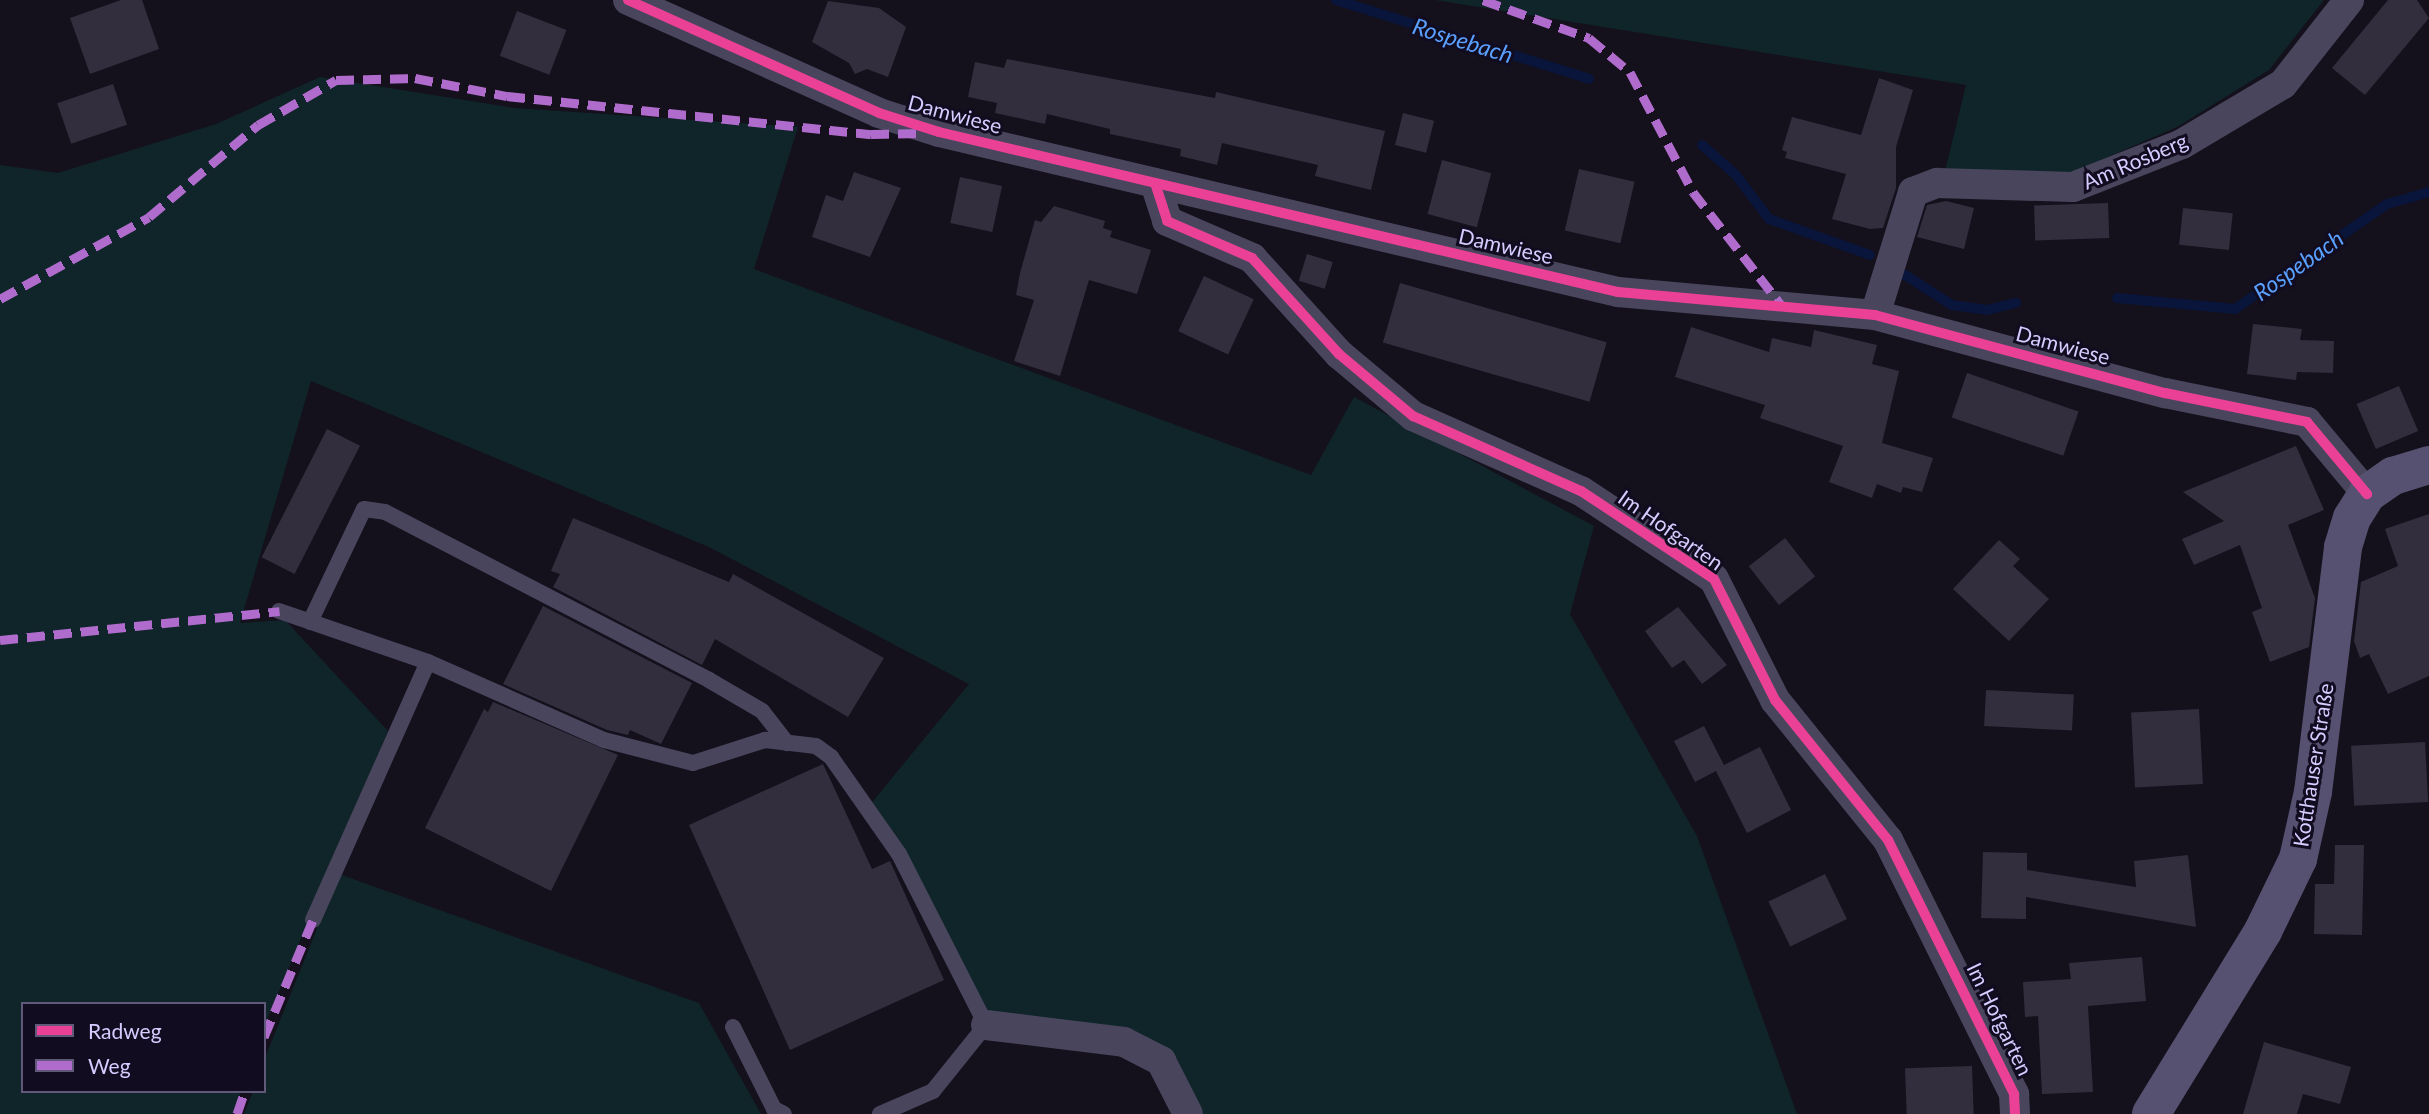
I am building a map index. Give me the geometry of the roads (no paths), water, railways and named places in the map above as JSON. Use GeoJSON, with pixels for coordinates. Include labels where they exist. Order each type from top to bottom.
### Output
{"type":"FeatureCollection","features":[{"type":"Feature","properties":{"kind":"street","name":"Damwiese"},"geometry":{"type":"LineString","coordinates":[[628,0],[879,113],[1155,183],[1618,292],[1875,315],[2165,393],[2307,422],[2367,494]]}},
{"type":"Feature","properties":{"kind":"street","name":"Am Rosberg"},"geometry":{"type":"LineString","coordinates":[[1875,315],[1913,192],[1937,183],[2073,187],[2182,144],[2283,84],[2349,0]]}},
{"type":"Feature","properties":{"kind":"street","name":"Im Hofgarten"},"geometry":{"type":"LineString","coordinates":[[1155,183],[1167,221],[1252,258],[1339,354],[1413,416],[1581,491],[1714,579],[1775,700],[1888,840],[2014,1094],[2015,1114]]}},
{"type":"Feature","properties":{"kind":"street"},"geometry":{"type":"LineString","coordinates":[[2367,494],[2393,476],[2429,465]]}},
{"type":"Feature","properties":{"kind":"street","name":"Kotthauser Straße"},"geometry":{"type":"LineString","coordinates":[[2151,1114],[2263,931],[2298,859],[2313,792],[2343,547],[2367,494]]}},
{"type":"Feature","properties":{"kind":"street"},"geometry":{"type":"LineString","coordinates":[[986,1025],[1124,1042],[1161,1060],[1188,1114]]}},
{"type":"Feature","properties":{"kind":"lane"},"geometry":{"type":"LineString","coordinates":[[310,622],[364,509],[385,512],[709,680],[762,711],[787,743]]}},
{"type":"Feature","properties":{"kind":"lane"},"geometry":{"type":"LineString","coordinates":[[279,611],[428,662],[604,740],[693,763],[765,740],[816,746],[859,794],[899,854],[986,1025],[933,1091],[880,1114]]}},
{"type":"Feature","properties":{"kind":"lane"},"geometry":{"type":"LineString","coordinates":[[313,920],[428,662]]}},
{"type":"Feature","properties":{"kind":"lane"},"geometry":{"type":"LineString","coordinates":[[733,1027],[774,1109],[784,1114]]}},
{"type":"Feature","properties":{"kind":"waterway","name":"Rospebach"},"geometry":{"type":"LineString","coordinates":[[1336,0],[1589,79]]}},
{"type":"Feature","properties":{"kind":"waterway","name":"Rospebach"},"geometry":{"type":"LineString","coordinates":[[1702,145],[1736,175],[1769,219],[1870,255]]}},
{"type":"Feature","properties":{"kind":"waterway","name":"Rospebach"},"geometry":{"type":"LineString","coordinates":[[2117,298],[2235,309],[2387,204],[2429,192]]}},
{"type":"Feature","properties":{"kind":"waterway","name":"Rospebach"},"geometry":{"type":"LineString","coordinates":[[1905,275],[1952,305],[1987,310],[2016,303]]}}]}
